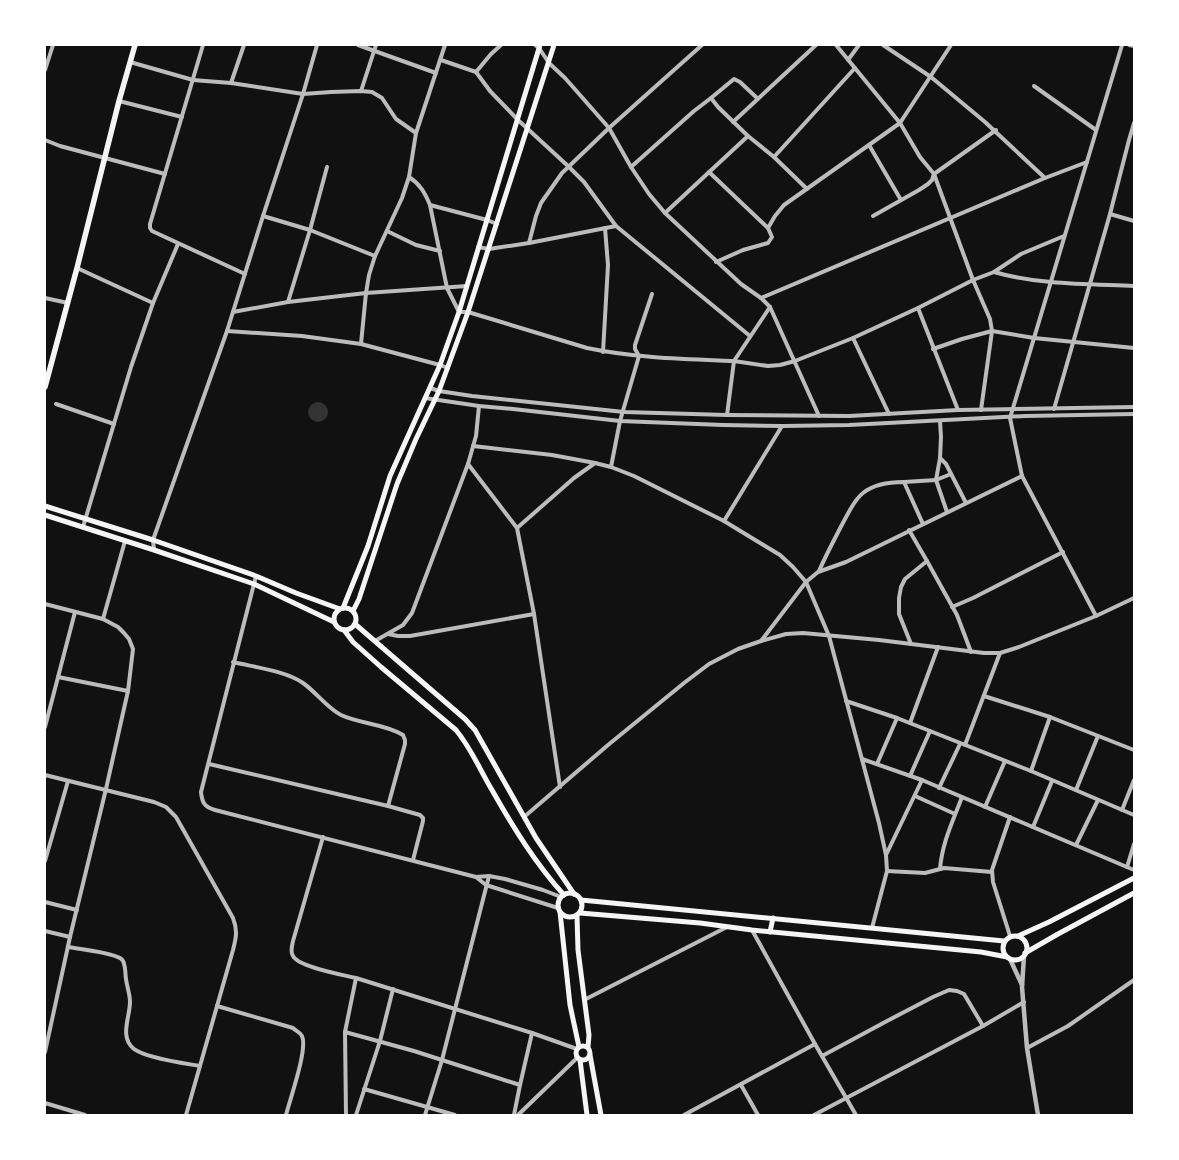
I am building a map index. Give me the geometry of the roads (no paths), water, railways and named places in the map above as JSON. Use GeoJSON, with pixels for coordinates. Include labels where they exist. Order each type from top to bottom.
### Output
{"type":"FeatureCollection","features":[{"type":"Feature","properties":{"kind":"main road"},"geometry":{"type":"LineString","coordinates":[[45,387],[135,45]]}},
{"type":"Feature","properties":{"kind":"main road"},"geometry":{"type":"LineString","coordinates":[[353,611],[362,591],[398,484],[422,424],[439,391],[468,312],[554,45]]}},
{"type":"Feature","properties":{"kind":"main road"},"geometry":{"type":"LineString","coordinates":[[334,622],[335,614],[342,608],[368,546],[390,476],[440,365],[459,312],[518,120],[538,46]]}},
{"type":"Feature","properties":{"kind":"main road"},"geometry":{"type":"LineString","coordinates":[[45,506],[153,540],[256,576],[296,593],[350,609],[356,617],[355,624],[351,629],[344,630],[338,628],[334,622],[254,584],[45,515]]}},
{"type":"Feature","properties":{"kind":"main road"},"geometry":{"type":"LineString","coordinates":[[355,624],[476,730],[536,838],[574,894],[581,900],[582,907],[578,915],[577,939],[589,1035],[588,1047],[601,1115]]}},
{"type":"Feature","properties":{"kind":"main road"},"geometry":{"type":"LineString","coordinates":[[344,630],[353,642],[456,730],[465,740],[481,772],[521,839],[562,896]]}},
{"type":"Feature","properties":{"kind":"main road"},"geometry":{"type":"LineString","coordinates":[[1008,958],[1003,951],[1003,944],[1010,936],[1018,936],[1049,922],[1134,878]]}},
{"type":"Feature","properties":{"kind":"main road"},"geometry":{"type":"LineString","coordinates":[[559,910],[571,918],[578,915],[700,923],[770,932],[981,952],[1017,959],[1058,934],[1134,893]]}},
{"type":"Feature","properties":{"kind":"main road"},"geometry":{"type":"LineString","coordinates":[[562,896],[574,894]]}},
{"type":"Feature","properties":{"kind":"main road"},"geometry":{"type":"LineString","coordinates":[[562,896],[558,904],[570,1005],[578,1048],[576,1054],[579,1059],[587,1115]]}},
{"type":"Feature","properties":{"kind":"main road"},"geometry":{"type":"LineString","coordinates":[[581,900],[1004,941]]}},
{"type":"Feature","properties":{"kind":"main road"},"geometry":{"type":"LineString","coordinates":[[770,932],[773,918]]}},
{"type":"Feature","properties":{"kind":"main road"},"geometry":{"type":"LineString","coordinates":[[1018,936],[1026,943],[1027,950],[1024,955]]}},
{"type":"Feature","properties":{"kind":"main road"},"geometry":{"type":"LineString","coordinates":[[578,1048],[588,1047]]}},
{"type":"Feature","properties":{"kind":"main road"},"geometry":{"type":"LineString","coordinates":[[579,1059],[586,1060],[590,1055]]}},
{"type":"Feature","properties":{"kind":"street"},"geometry":{"type":"LineString","coordinates":[[45,67],[52,45]]}},
{"type":"Feature","properties":{"kind":"street"},"geometry":{"type":"LineString","coordinates":[[203,45],[150,228],[152,231],[178,244],[245,274]]}},
{"type":"Feature","properties":{"kind":"street"},"geometry":{"type":"LineString","coordinates":[[231,83],[244,45]]}},
{"type":"Feature","properties":{"kind":"street"},"geometry":{"type":"LineString","coordinates":[[154,550],[153,540],[227,331],[317,45]]}},
{"type":"Feature","properties":{"kind":"street"},"geometry":{"type":"LineString","coordinates":[[358,45],[436,73]]}},
{"type":"Feature","properties":{"kind":"street"},"geometry":{"type":"LineString","coordinates":[[361,91],[376,45]]}},
{"type":"Feature","properties":{"kind":"street"},"geometry":{"type":"LineString","coordinates":[[361,344],[369,275],[375,256],[402,198],[409,177],[416,133],[445,45]]}},
{"type":"Feature","properties":{"kind":"street"},"geometry":{"type":"LineString","coordinates":[[476,72],[501,45]]}},
{"type":"Feature","properties":{"kind":"street"},"geometry":{"type":"LineString","coordinates":[[529,243],[536,216],[542,203],[556,180],[568,166],[702,45]]}},
{"type":"Feature","properties":{"kind":"street"},"geometry":{"type":"LineString","coordinates":[[733,122],[816,45]]}},
{"type":"Feature","properties":{"kind":"street"},"geometry":{"type":"LineString","coordinates":[[836,45],[900,123],[920,157],[934,174],[973,280],[990,319],[992,331],[981,410]]}},
{"type":"Feature","properties":{"kind":"street"},"geometry":{"type":"LineString","coordinates":[[848,60],[859,45]]}},
{"type":"Feature","properties":{"kind":"street"},"geometry":{"type":"LineString","coordinates":[[884,45],[931,77],[996,130],[1045,178]]}},
{"type":"Feature","properties":{"kind":"street"},"geometry":{"type":"LineString","coordinates":[[768,228],[784,205],[900,123],[951,45]]}},
{"type":"Feature","properties":{"kind":"street"},"geometry":{"type":"LineString","coordinates":[[1096,616],[1022,476],[1010,418],[1122,45]]}},
{"type":"Feature","properties":{"kind":"street"},"geometry":{"type":"LineString","coordinates":[[1129,45],[1134,46]]}},
{"type":"Feature","properties":{"kind":"street"},"geometry":{"type":"LineString","coordinates":[[538,46],[549,63],[609,128],[630,168],[665,213],[716,262],[770,307],[819,416]]}},
{"type":"Feature","properties":{"kind":"street"},"geometry":{"type":"LineString","coordinates":[[441,60],[476,72],[490,91],[518,120],[584,182],[616,226],[750,336]]}},
{"type":"Feature","properties":{"kind":"street"},"geometry":{"type":"LineString","coordinates":[[130,62],[194,80],[231,83],[303,94],[372,92],[382,98],[396,120],[416,133]]}},
{"type":"Feature","properties":{"kind":"street"},"geometry":{"type":"LineString","coordinates":[[774,157],[855,68]]}},
{"type":"Feature","properties":{"kind":"street"},"geometry":{"type":"LineString","coordinates":[[630,168],[732,80],[740,82],[757,98]]}},
{"type":"Feature","properties":{"kind":"street"},"geometry":{"type":"LineString","coordinates":[[1034,86],[1096,130]]}},
{"type":"Feature","properties":{"kind":"street"},"geometry":{"type":"LineString","coordinates":[[711,98],[733,122],[774,157],[807,189]]}},
{"type":"Feature","properties":{"kind":"street"},"geometry":{"type":"LineString","coordinates":[[119,101],[182,117]]}},
{"type":"Feature","properties":{"kind":"street"},"geometry":{"type":"LineString","coordinates":[[1054,409],[1134,123]]}},
{"type":"Feature","properties":{"kind":"street"},"geometry":{"type":"LineString","coordinates":[[873,216],[928,184],[934,174],[996,130]]}},
{"type":"Feature","properties":{"kind":"street"},"geometry":{"type":"LineString","coordinates":[[665,213],[748,136]]}},
{"type":"Feature","properties":{"kind":"street"},"geometry":{"type":"LineString","coordinates":[[45,140],[60,146],[165,174]]}},
{"type":"Feature","properties":{"kind":"street"},"geometry":{"type":"LineString","coordinates":[[869,145],[901,200]]}},
{"type":"Feature","properties":{"kind":"street"},"geometry":{"type":"LineString","coordinates":[[760,298],[1087,162]]}},
{"type":"Feature","properties":{"kind":"street"},"geometry":{"type":"LineString","coordinates":[[288,302],[327,167]]}},
{"type":"Feature","properties":{"kind":"street"},"geometry":{"type":"LineString","coordinates":[[709,172],[768,228],[772,237],[768,243],[743,250],[716,262]]}},
{"type":"Feature","properties":{"kind":"street"},"geometry":{"type":"LineString","coordinates":[[409,177],[424,192],[430,205],[446,288],[459,312],[468,312],[603,352],[639,356],[734,361],[768,366],[795,361],[854,338],[973,280],[994,272],[1021,254],[1064,236]]}},
{"type":"Feature","properties":{"kind":"street"},"geometry":{"type":"LineString","coordinates":[[430,205],[497,224]]}},
{"type":"Feature","properties":{"kind":"street"},"geometry":{"type":"LineString","coordinates":[[1110,214],[1134,221]]}},
{"type":"Feature","properties":{"kind":"street"},"geometry":{"type":"LineString","coordinates":[[263,216],[310,230],[375,256]]}},
{"type":"Feature","properties":{"kind":"street"},"geometry":{"type":"LineString","coordinates":[[478,247],[489,249],[529,243],[616,226]]}},
{"type":"Feature","properties":{"kind":"street"},"geometry":{"type":"LineString","coordinates":[[603,352],[608,265],[605,228]]}},
{"type":"Feature","properties":{"kind":"street"},"geometry":{"type":"LineString","coordinates":[[386,231],[416,245],[440,251]]}},
{"type":"Feature","properties":{"kind":"street"},"geometry":{"type":"LineString","coordinates":[[83,527],[138,345],[153,303],[178,244]]}},
{"type":"Feature","properties":{"kind":"street"},"geometry":{"type":"LineString","coordinates":[[77,268],[153,303]]}},
{"type":"Feature","properties":{"kind":"street"},"geometry":{"type":"LineString","coordinates":[[994,272],[1050,282],[1134,286]]}},
{"type":"Feature","properties":{"kind":"street"},"geometry":{"type":"LineString","coordinates":[[233,312],[288,302],[366,293],[467,286]]}},
{"type":"Feature","properties":{"kind":"street"},"geometry":{"type":"LineString","coordinates":[[610,466],[620,421],[639,356],[635,345],[652,294]]}},
{"type":"Feature","properties":{"kind":"street"},"geometry":{"type":"LineString","coordinates":[[45,298],[68,303]]}},
{"type":"Feature","properties":{"kind":"street"},"geometry":{"type":"LineString","coordinates":[[727,415],[734,361],[770,307]]}},
{"type":"Feature","properties":{"kind":"street"},"geometry":{"type":"LineString","coordinates":[[918,308],[958,410]]}},
{"type":"Feature","properties":{"kind":"street"},"geometry":{"type":"LineString","coordinates":[[227,331],[302,336],[361,344],[448,368]]}},
{"type":"Feature","properties":{"kind":"street"},"geometry":{"type":"LineString","coordinates":[[933,349],[992,331],[1034,338],[1134,348]]}},
{"type":"Feature","properties":{"kind":"street"},"geometry":{"type":"LineString","coordinates":[[854,338],[889,414]]}},
{"type":"Feature","properties":{"kind":"street"},"geometry":{"type":"LineString","coordinates":[[430,388],[472,396],[624,412],[727,415],[849,416],[958,410],[1134,407]]}},
{"type":"Feature","properties":{"kind":"street"},"geometry":{"type":"LineString","coordinates":[[425,398],[480,406],[620,421],[782,426],[849,425],[1025,416],[1134,414]]}},
{"type":"Feature","properties":{"kind":"street"},"geometry":{"type":"LineString","coordinates":[[56,404],[114,424]]}},
{"type":"Feature","properties":{"kind":"street"},"geometry":{"type":"LineString","coordinates":[[375,641],[404,625],[412,613],[468,464],[478,426],[480,406]]}},
{"type":"Feature","properties":{"kind":"street"},"geometry":{"type":"LineString","coordinates":[[849,416],[849,425]]}},
{"type":"Feature","properties":{"kind":"street"},"geometry":{"type":"LineString","coordinates":[[940,420],[940,458],[936,480],[947,512]]}},
{"type":"Feature","properties":{"kind":"street"},"geometry":{"type":"LineString","coordinates":[[724,521],[782,426]]}},
{"type":"Feature","properties":{"kind":"street"},"geometry":{"type":"LineString","coordinates":[[473,446],[552,455],[610,466],[724,521],[780,555],[806,582],[829,636],[886,855],[887,871],[872,928]]}},
{"type":"Feature","properties":{"kind":"street"},"geometry":{"type":"LineString","coordinates":[[940,458],[946,464],[966,503]]}},
{"type":"Feature","properties":{"kind":"street"},"geometry":{"type":"LineString","coordinates":[[517,528],[574,478],[595,463]]}},
{"type":"Feature","properties":{"kind":"street"},"geometry":{"type":"LineString","coordinates":[[468,464],[517,528],[534,614],[560,787]]}},
{"type":"Feature","properties":{"kind":"street"},"geometry":{"type":"LineString","coordinates":[[818,572],[852,506],[863,493],[874,487],[894,482],[936,480],[951,474]]}},
{"type":"Feature","properties":{"kind":"street"},"geometry":{"type":"LineString","coordinates":[[761,641],[806,582],[818,572],[846,562],[1022,476]]}},
{"type":"Feature","properties":{"kind":"street"},"geometry":{"type":"LineString","coordinates":[[904,482],[923,524]]}},
{"type":"Feature","properties":{"kind":"street"},"geometry":{"type":"LineString","coordinates":[[909,530],[952,607],[971,652]]}},
{"type":"Feature","properties":{"kind":"street"},"geometry":{"type":"LineString","coordinates":[[103,619],[125,541]]}},
{"type":"Feature","properties":{"kind":"street"},"geometry":{"type":"LineString","coordinates":[[952,607],[974,598],[1063,552]]}},
{"type":"Feature","properties":{"kind":"street"},"geometry":{"type":"LineString","coordinates":[[911,644],[899,614],[901,587],[905,579],[927,561]]}},
{"type":"Feature","properties":{"kind":"street"},"geometry":{"type":"LineString","coordinates":[[256,576],[202,792],[202,798],[208,808],[476,877],[489,876],[562,896]]}},
{"type":"Feature","properties":{"kind":"street"},"geometry":{"type":"LineString","coordinates":[[524,818],[608,745],[684,683],[710,664],[738,649],[786,634],[803,633],[879,640],[971,652],[1000,653],[1096,616],[1134,598]]}},
{"type":"Feature","properties":{"kind":"street"},"geometry":{"type":"LineString","coordinates":[[45,604],[103,619],[118,627],[129,639],[133,649],[128,691],[45,1052]]}},
{"type":"Feature","properties":{"kind":"street"},"geometry":{"type":"LineString","coordinates":[[45,727],[75,612]]}},
{"type":"Feature","properties":{"kind":"street"},"geometry":{"type":"LineString","coordinates":[[387,634],[410,636],[534,614]]}},
{"type":"Feature","properties":{"kind":"street"},"geometry":{"type":"LineString","coordinates":[[910,723],[938,647]]}},
{"type":"Feature","properties":{"kind":"street"},"geometry":{"type":"LineString","coordinates":[[939,788],[963,745],[1000,653]]}},
{"type":"Feature","properties":{"kind":"street"},"geometry":{"type":"LineString","coordinates":[[233,662],[286,674],[303,682],[341,715],[403,735],[405,744],[388,806]]}},
{"type":"Feature","properties":{"kind":"street"},"geometry":{"type":"LineString","coordinates":[[58,677],[128,691]]}},
{"type":"Feature","properties":{"kind":"street"},"geometry":{"type":"LineString","coordinates":[[984,696],[1050,717],[1134,750]]}},
{"type":"Feature","properties":{"kind":"street"},"geometry":{"type":"LineString","coordinates":[[846,701],[910,723],[1134,815]]}},
{"type":"Feature","properties":{"kind":"street"},"geometry":{"type":"LineString","coordinates":[[1030,771],[1050,717]]}},
{"type":"Feature","properties":{"kind":"street"},"geometry":{"type":"LineString","coordinates":[[877,764],[897,718]]}},
{"type":"Feature","properties":{"kind":"street"},"geometry":{"type":"LineString","coordinates":[[910,776],[930,731]]}},
{"type":"Feature","properties":{"kind":"street"},"geometry":{"type":"LineString","coordinates":[[1076,790],[1098,736]]}},
{"type":"Feature","properties":{"kind":"street"},"geometry":{"type":"LineString","coordinates":[[862,758],[922,780],[1134,870]]}},
{"type":"Feature","properties":{"kind":"street"},"geometry":{"type":"LineString","coordinates":[[985,807],[1005,761]]}},
{"type":"Feature","properties":{"kind":"street"},"geometry":{"type":"LineString","coordinates":[[209,764],[417,813],[423,818],[423,821],[413,860]]}},
{"type":"Feature","properties":{"kind":"street"},"geometry":{"type":"LineString","coordinates":[[45,775],[106,789],[166,806],[172,812],[234,918],[237,926],[236,936],[186,1115]]}},
{"type":"Feature","properties":{"kind":"street"},"geometry":{"type":"LineString","coordinates":[[886,855],[922,780]]}},
{"type":"Feature","properties":{"kind":"street"},"geometry":{"type":"LineString","coordinates":[[1122,810],[1134,780]]}},
{"type":"Feature","properties":{"kind":"street"},"geometry":{"type":"LineString","coordinates":[[45,861],[46,852],[68,781]]}},
{"type":"Feature","properties":{"kind":"street"},"geometry":{"type":"LineString","coordinates":[[1033,827],[1052,781]]}},
{"type":"Feature","properties":{"kind":"street"},"geometry":{"type":"LineString","coordinates":[[914,796],[956,814]]}},
{"type":"Feature","properties":{"kind":"street"},"geometry":{"type":"LineString","coordinates":[[940,869],[941,854],[945,841],[962,798]]}},
{"type":"Feature","properties":{"kind":"street"},"geometry":{"type":"LineString","coordinates":[[1076,845],[1098,800]]}},
{"type":"Feature","properties":{"kind":"street"},"geometry":{"type":"LineString","coordinates":[[1010,817],[992,872],[993,882],[1010,936]]}},
{"type":"Feature","properties":{"kind":"street"},"geometry":{"type":"LineString","coordinates":[[323,837],[293,941],[292,954],[298,962],[392,989],[578,1048]]}},
{"type":"Feature","properties":{"kind":"street"},"geometry":{"type":"LineString","coordinates":[[1127,866],[1134,844]]}},
{"type":"Feature","properties":{"kind":"street"},"geometry":{"type":"LineString","coordinates":[[887,871],[925,873],[944,868],[959,868],[992,872]]}},
{"type":"Feature","properties":{"kind":"street"},"geometry":{"type":"LineString","coordinates":[[425,1115],[442,1060],[489,876]]}},
{"type":"Feature","properties":{"kind":"street"},"geometry":{"type":"LineString","coordinates":[[476,877],[486,885],[559,910]]}},
{"type":"Feature","properties":{"kind":"street"},"geometry":{"type":"LineString","coordinates":[[45,902],[77,910]]}},
{"type":"Feature","properties":{"kind":"street"},"geometry":{"type":"LineString","coordinates":[[584,1000],[729,926]]}},
{"type":"Feature","properties":{"kind":"street"},"geometry":{"type":"LineString","coordinates":[[752,930],[856,1115]]}},
{"type":"Feature","properties":{"kind":"street"},"geometry":{"type":"LineString","coordinates":[[45,932],[70,937]]}},
{"type":"Feature","properties":{"kind":"street"},"geometry":{"type":"LineString","coordinates":[[68,947],[121,958],[124,963],[130,1002],[126,1036],[133,1048],[141,1053],[152,1056],[200,1066]]}},
{"type":"Feature","properties":{"kind":"street"},"geometry":{"type":"LineString","coordinates":[[1024,955],[1022,987],[1028,1048],[1038,1115]]}},
{"type":"Feature","properties":{"kind":"street"},"geometry":{"type":"LineString","coordinates":[[1008,958],[1022,987]]}},
{"type":"Feature","properties":{"kind":"street"},"geometry":{"type":"LineString","coordinates":[[346,1115],[345,1032],[356,978]]}},
{"type":"Feature","properties":{"kind":"street"},"geometry":{"type":"LineString","coordinates":[[1028,1048],[1068,1026],[1134,980]]}},
{"type":"Feature","properties":{"kind":"street"},"geometry":{"type":"LineString","coordinates":[[356,1115],[380,1041],[392,989]]}},
{"type":"Feature","properties":{"kind":"street"},"geometry":{"type":"LineString","coordinates":[[822,1056],[949,990],[964,994],[982,1026]]}},
{"type":"Feature","properties":{"kind":"street"},"geometry":{"type":"LineString","coordinates":[[814,1115],[1024,1002]]}},
{"type":"Feature","properties":{"kind":"street"},"geometry":{"type":"LineString","coordinates":[[217,1006],[293,1028],[299,1032],[302,1037],[303,1048],[286,1115]]}},
{"type":"Feature","properties":{"kind":"street"},"geometry":{"type":"LineString","coordinates":[[345,1032],[520,1084]]}},
{"type":"Feature","properties":{"kind":"street"},"geometry":{"type":"LineString","coordinates":[[516,1115],[520,1084],[532,1033]]}},
{"type":"Feature","properties":{"kind":"street"},"geometry":{"type":"LineString","coordinates":[[684,1115],[815,1044]]}},
{"type":"Feature","properties":{"kind":"street"},"geometry":{"type":"LineString","coordinates":[[516,1115],[579,1059]]}},
{"type":"Feature","properties":{"kind":"street"},"geometry":{"type":"LineString","coordinates":[[741,1085],[758,1115]]}},
{"type":"Feature","properties":{"kind":"street"},"geometry":{"type":"LineString","coordinates":[[364,1089],[455,1115]]}},
{"type":"Feature","properties":{"kind":"street"},"geometry":{"type":"LineString","coordinates":[[45,1103],[85,1115]]}}]}
